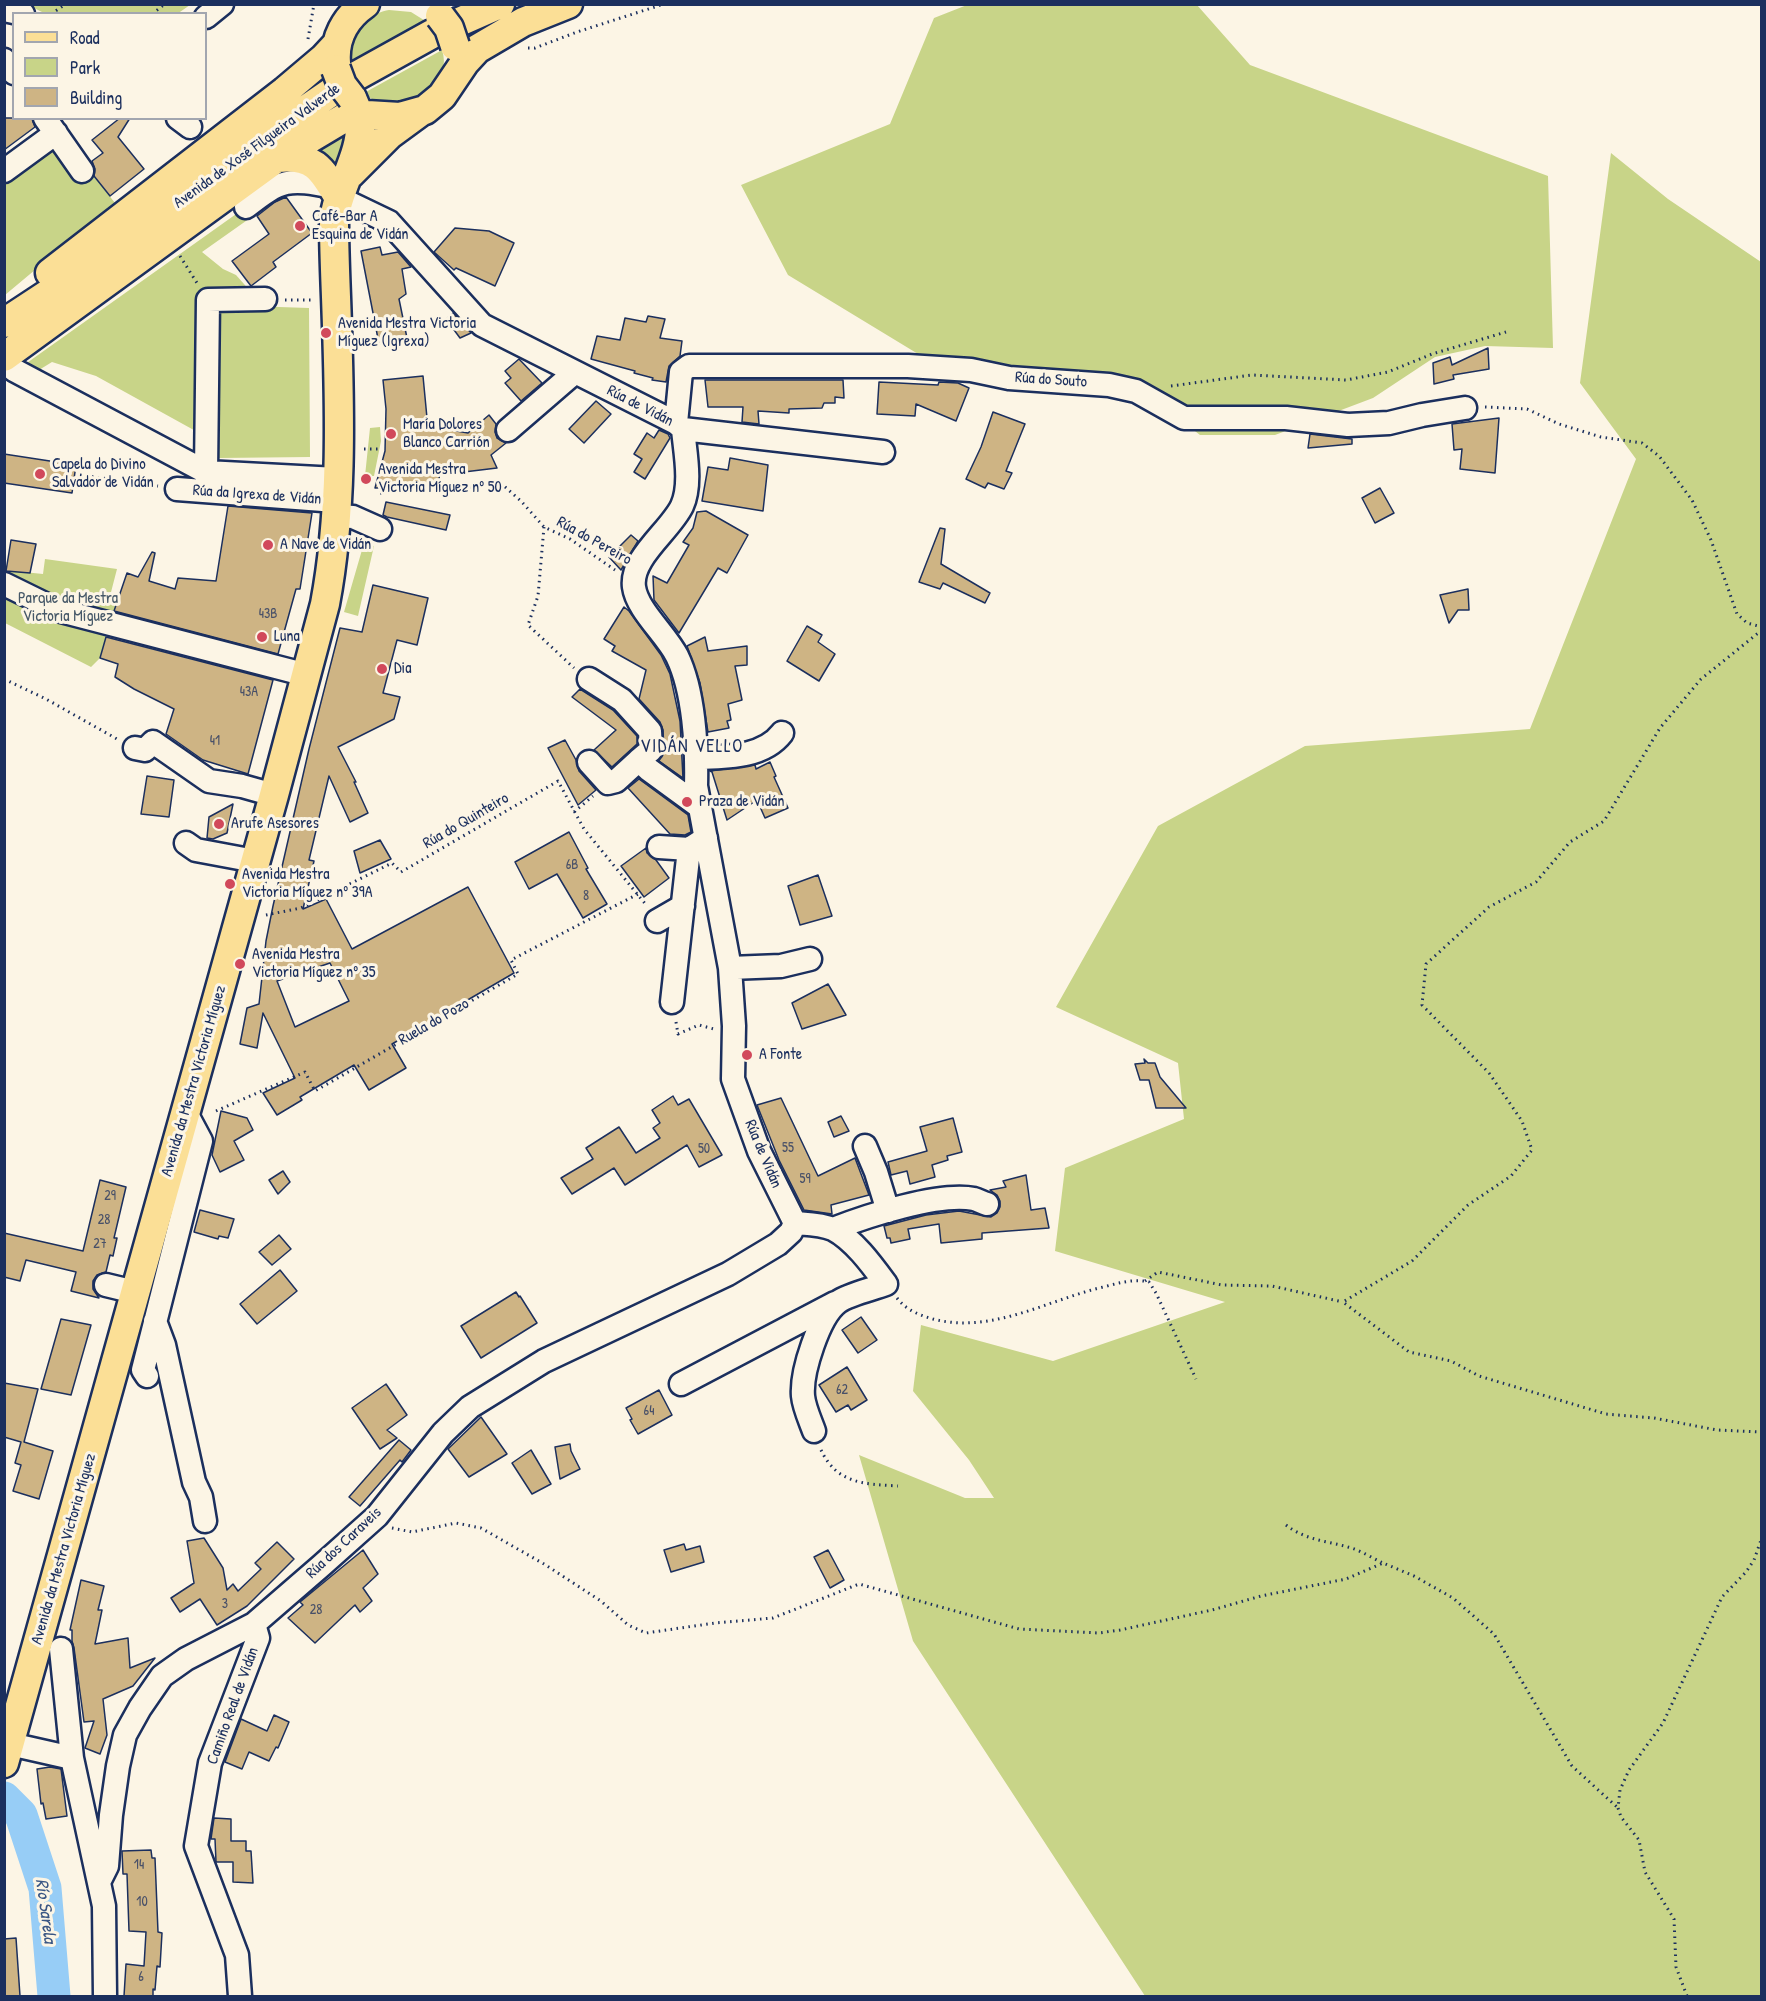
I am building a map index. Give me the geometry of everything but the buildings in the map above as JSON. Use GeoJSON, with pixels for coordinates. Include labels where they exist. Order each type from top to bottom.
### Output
{"type":"FeatureCollection","features":[{"type":"Feature","properties":{"kind":"main road","name":"Avenida de Xosé Filgueira Valverde"},"geometry":{"type":"LineString","coordinates":[[7,347],[118,248],[285,123],[349,80],[400,51],[500,4]]}},
{"type":"Feature","properties":{"kind":"main road"},"geometry":{"type":"LineString","coordinates":[[277,158],[296,157],[311,161],[339,188],[389,135],[437,101],[470,55],[523,22],[568,4]]}},
{"type":"Feature","properties":{"kind":"main road"},"geometry":{"type":"LineString","coordinates":[[355,6],[346,22],[337,50],[342,85],[365,110]]}},
{"type":"Feature","properties":{"kind":"main road"},"geometry":{"type":"LineString","coordinates":[[433,10],[449,28],[455,46],[456,63],[450,84]]}},
{"type":"Feature","properties":{"kind":"main road"},"geometry":{"type":"LineString","coordinates":[[4,310],[337,50]]}},
{"type":"Feature","properties":{"kind":"main road"},"geometry":{"type":"LineString","coordinates":[[7,347],[277,158],[341,119],[365,110],[400,117],[421,111]]}},
{"type":"Feature","properties":{"kind":"main road","name":"Avenida da Mestra Victoria Míguez"},"geometry":{"type":"LineString","coordinates":[[7,1755],[11,1709],[135,1292],[307,675],[330,577],[336,499],[338,329],[334,229],[339,188],[358,137],[365,110]]}},
{"type":"Feature","properties":{"kind":"street"},"geometry":{"type":"LineString","coordinates":[[207,16],[222,4]]}},
{"type":"Feature","properties":{"kind":"street"},"geometry":{"type":"LineString","coordinates":[[4,171],[51,126],[82,171]]}},
{"type":"Feature","properties":{"kind":"street","name":"Rúa de Vidán"},"geometry":{"type":"LineString","coordinates":[[246,207],[279,184],[294,181],[339,188],[389,222],[482,325],[680,426],[687,481],[683,504],[639,563],[634,577],[634,587],[639,600],[678,657],[691,703],[697,758],[696,786],[700,807],[698,844],[730,968],[734,1042],[733,1079],[759,1151],[795,1223]]}},
{"type":"Feature","properties":{"kind":"street"},"geometry":{"type":"LineString","coordinates":[[210,489],[208,300],[265,299]]}},
{"type":"Feature","properties":{"kind":"street"},"geometry":{"type":"LineString","coordinates":[[7,347],[14,370],[210,489]]}},
{"type":"Feature","properties":{"kind":"street","name":"Rúa do Souto"},"geometry":{"type":"LineString","coordinates":[[680,426],[681,372],[689,366],[909,366],[971,370],[1009,378],[1050,379],[1109,385],[1136,391],[1184,418],[1286,418],[1348,425],[1389,423],[1465,408]]}},
{"type":"Feature","properties":{"kind":"street"},"geometry":{"type":"LineString","coordinates":[[508,430],[574,373]]}},
{"type":"Feature","properties":{"kind":"street"},"geometry":{"type":"LineString","coordinates":[[680,426],[883,452]]}},
{"type":"Feature","properties":{"kind":"street","name":"Rúa da Igrexa de Vidán"},"geometry":{"type":"LineString","coordinates":[[177,489],[210,489],[336,499],[353,517],[380,529]]}},
{"type":"Feature","properties":{"kind":"street"},"geometry":{"type":"LineString","coordinates":[[4,584],[57,610],[307,675]]}},
{"type":"Feature","properties":{"kind":"street"},"geometry":{"type":"LineString","coordinates":[[589,679],[622,700],[650,731],[651,750],[616,781],[608,783],[589,762]]}},
{"type":"Feature","properties":{"kind":"street"},"geometry":{"type":"LineString","coordinates":[[697,758],[726,757],[761,750],[782,733]]}},
{"type":"Feature","properties":{"kind":"street"},"geometry":{"type":"LineString","coordinates":[[135,748],[145,750],[153,741],[209,781],[242,786],[274,795]]}},
{"type":"Feature","properties":{"kind":"street"},"geometry":{"type":"LineString","coordinates":[[639,760],[700,807]]}},
{"type":"Feature","properties":{"kind":"street"},"geometry":{"type":"LineString","coordinates":[[186,843],[196,850],[255,861]]}},
{"type":"Feature","properties":{"kind":"street"},"geometry":{"type":"LineString","coordinates":[[659,847],[698,844],[683,906],[672,1002]]}},
{"type":"Feature","properties":{"kind":"street"},"geometry":{"type":"LineString","coordinates":[[657,921],[683,906]]}},
{"type":"Feature","properties":{"kind":"street"},"geometry":{"type":"LineString","coordinates":[[730,968],[781,966],[810,959]]}},
{"type":"Feature","properties":{"kind":"street"},"geometry":{"type":"LineString","coordinates":[[147,1376],[143,1370],[201,1141],[185,1111]]}},
{"type":"Feature","properties":{"kind":"street"},"geometry":{"type":"LineString","coordinates":[[865,1146],[888,1211]]}},
{"type":"Feature","properties":{"kind":"street"},"geometry":{"type":"LineString","coordinates":[[833,1229],[908,1205],[949,1199],[974,1199],[987,1204]]}},
{"type":"Feature","properties":{"kind":"street"},"geometry":{"type":"LineString","coordinates":[[681,1384],[839,1301],[886,1284],[855,1247],[833,1229],[795,1223]]}},
{"type":"Feature","properties":{"kind":"street","name":"Rúa dos Caraveis"},"geometry":{"type":"LineString","coordinates":[[105,1996],[104,1906],[99,1882],[107,1866],[118,1766],[125,1735],[162,1676],[186,1659],[254,1624],[377,1516],[443,1433],[470,1407],[544,1361],[728,1274],[778,1244],[791,1232],[795,1223]]}},
{"type":"Feature","properties":{"kind":"street"},"geometry":{"type":"LineString","coordinates":[[106,1285],[135,1292]]}},
{"type":"Feature","properties":{"kind":"street"},"geometry":{"type":"LineString","coordinates":[[814,1431],[802,1396],[804,1376],[820,1329],[828,1313],[839,1301]]}},
{"type":"Feature","properties":{"kind":"street"},"geometry":{"type":"LineString","coordinates":[[155,1321],[164,1345],[205,1521]]}},
{"type":"Feature","properties":{"kind":"street","name":"Camiño Real de Vidán"},"geometry":{"type":"LineString","coordinates":[[240,1996],[237,1955],[196,1846],[210,1763],[258,1638],[254,1624]]}},
{"type":"Feature","properties":{"kind":"street"},"geometry":{"type":"LineString","coordinates":[[61,1649],[72,1758],[99,1882]]}},
{"type":"Feature","properties":{"kind":"street"},"geometry":{"type":"LineString","coordinates":[[7,1755],[72,1758]]}},
{"type":"Feature","properties":{"kind":"path"},"geometry":{"type":"LineString","coordinates":[[54,12],[66,4]]}},
{"type":"Feature","properties":{"kind":"path"},"geometry":{"type":"LineString","coordinates":[[306,46],[314,4]]}},
{"type":"Feature","properties":{"kind":"path"},"geometry":{"type":"LineString","coordinates":[[523,46],[535,48],[664,4]]}},
{"type":"Feature","properties":{"kind":"path"},"geometry":{"type":"LineString","coordinates":[[178,254],[208,300]]}},
{"type":"Feature","properties":{"kind":"path"},"geometry":{"type":"LineString","coordinates":[[265,299],[316,300]]}},
{"type":"Feature","properties":{"kind":"path"},"geometry":{"type":"LineString","coordinates":[[1136,391],[1252,375],[1346,380],[1388,372],[1432,354],[1506,332]]}},
{"type":"Feature","properties":{"kind":"path"},"geometry":{"type":"LineString","coordinates":[[1343,1302],[1413,1261],[1468,1205],[1511,1176],[1532,1150],[1522,1121],[1489,1073],[1422,1005],[1426,964],[1489,906],[1536,882],[1570,842],[1604,821],[1660,728],[1701,679],[1761,628],[1737,614],[1711,540],[1692,500],[1659,456],[1642,443],[1600,437],[1559,424],[1527,409],[1487,406],[1465,408]]}},
{"type":"Feature","properties":{"kind":"path"},"geometry":{"type":"LineString","coordinates":[[364,449],[381,449]]}},
{"type":"Feature","properties":{"kind":"path"},"geometry":{"type":"LineString","coordinates":[[80,475],[177,489]]}},
{"type":"Feature","properties":{"kind":"path","name":"Rúa do Pereiro"},"geometry":{"type":"LineString","coordinates":[[380,493],[503,485],[521,501],[543,527],[570,539],[619,573],[634,577]]}},
{"type":"Feature","properties":{"kind":"path"},"geometry":{"type":"LineString","coordinates":[[543,527],[538,596],[528,625],[585,678],[589,679]]}},
{"type":"Feature","properties":{"kind":"path"},"geometry":{"type":"LineString","coordinates":[[4,679],[46,699],[135,748]]}},
{"type":"Feature","properties":{"kind":"path","name":"Rúa do Quinteiro"},"geometry":{"type":"LineString","coordinates":[[258,916],[301,908],[392,863],[401,872],[558,781],[584,829],[638,894]]}},
{"type":"Feature","properties":{"kind":"path","name":"Ruela do Pozo"},"geometry":{"type":"LineString","coordinates":[[216,1111],[305,1072],[315,1091],[518,974],[511,960],[638,894]]}},
{"type":"Feature","properties":{"kind":"path"},"geometry":{"type":"LineString","coordinates":[[672,1002],[678,1034],[699,1025],[714,1029],[734,1042]]}},
{"type":"Feature","properties":{"kind":"path"},"geometry":{"type":"LineString","coordinates":[[1145,1281],[1158,1272],[1222,1285],[1272,1286],[1343,1302],[1409,1352],[1451,1361],[1479,1376],[1606,1414],[1654,1418],[1717,1430],[1761,1432]]}},
{"type":"Feature","properties":{"kind":"path"},"geometry":{"type":"LineString","coordinates":[[886,1284],[901,1303],[919,1315],[962,1324],[998,1320],[1082,1292],[1121,1282],[1139,1279],[1149,1282],[1196,1379]]}},
{"type":"Feature","properties":{"kind":"path"},"geometry":{"type":"LineString","coordinates":[[814,1431],[822,1452],[837,1473],[868,1485],[898,1486]]}},
{"type":"Feature","properties":{"kind":"path"},"geometry":{"type":"LineString","coordinates":[[377,1516],[392,1528],[412,1532],[456,1523],[481,1528],[544,1564],[601,1601],[628,1625],[646,1633],[715,1623],[773,1618],[859,1584],[1019,1629],[1099,1633],[1346,1579],[1383,1563]]}},
{"type":"Feature","properties":{"kind":"path"},"geometry":{"type":"LineString","coordinates":[[1286,1525],[1296,1533],[1350,1548],[1414,1576],[1453,1598],[1494,1634],[1572,1766],[1618,1808],[1625,1824],[1639,1840],[1645,1872],[1674,1920],[1676,1967],[1687,1996]]}},
{"type":"Feature","properties":{"kind":"path"},"geometry":{"type":"LineString","coordinates":[[1618,1808],[1624,1779],[1664,1724],[1722,1597],[1754,1560],[1761,1537]]}},
{"type":"Feature","properties":{"kind":"green space"},"geometry":{"type":"Polygon","coordinates":[[[28,5],[190,5],[180,12],[42,12],[28,5]]]}},
{"type":"Feature","properties":{"kind":"green space"},"geometry":{"type":"Polygon","coordinates":[[[967,5],[1197,5],[1250,65],[1548,176],[1553,348],[1485,346],[1435,357],[1373,398],[1275,435],[1200,435],[1129,380],[928,360],[788,275],[741,185],[890,124],[934,18],[967,5]]]}},
{"type":"Feature","properties":{"kind":"green space"},"geometry":{"type":"Polygon","coordinates":[[[389,10],[411,12],[427,22],[349,65],[351,40],[358,26],[372,16],[389,10]]]}},
{"type":"Feature","properties":{"kind":"green space"},"geometry":{"type":"Polygon","coordinates":[[[442,50],[444,62],[442,73],[437,83],[419,98],[397,104],[385,104],[379,103],[364,93],[442,50]]]}},
{"type":"Feature","properties":{"kind":"green space"},"geometry":{"type":"Polygon","coordinates":[[[350,133],[335,172],[312,151],[350,133]]]}},
{"type":"Feature","properties":{"kind":"green space"},"geometry":{"type":"Polygon","coordinates":[[[57,142],[86,166],[115,203],[5,295],[5,181],[57,142]]]}},
{"type":"Feature","properties":{"kind":"green space"},"geometry":{"type":"Polygon","coordinates":[[[1611,153],[1668,199],[1761,262],[1761,1996],[1145,1996],[913,1641],[859,1455],[965,1498],[994,1498],[969,1460],[913,1391],[921,1325],[1053,1361],[1225,1302],[1055,1251],[1065,1168],[1184,1119],[1178,1063],[1056,1007],[1158,826],[1305,746],[1530,729],[1636,459],[1580,383],[1611,153]]]}},
{"type":"Feature","properties":{"kind":"green space"},"geometry":{"type":"Polygon","coordinates":[[[246,207],[253,216],[202,252],[223,269],[236,275],[252,293],[203,291],[201,434],[96,376],[52,362],[39,370],[24,365],[246,207]]]}},
{"type":"Feature","properties":{"kind":"green space"},"geometry":{"type":"Polygon","coordinates":[[[219,305],[309,308],[310,457],[218,458],[219,305]]]}},
{"type":"Feature","properties":{"kind":"green space"},"geometry":{"type":"Polygon","coordinates":[[[380,427],[381,441],[374,476],[365,476],[370,428],[380,427]]]}},
{"type":"Feature","properties":{"kind":"green space"},"geometry":{"type":"Polygon","coordinates":[[[364,543],[374,546],[358,616],[344,612],[364,543]]]}},
{"type":"Feature","properties":{"kind":"green space","name":"Parque da Mestra Victoria Míguez"},"geometry":{"type":"Polygon","coordinates":[[[45,559],[117,569],[110,596],[118,598],[116,604],[231,639],[241,639],[279,650],[274,676],[108,630],[100,658],[91,667],[5,623],[4,570],[43,574],[45,559]]]}},
{"type":"Feature","properties":{"kind":"waterway","name":"Río Sarela"},"geometry":{"type":"LineString","coordinates":[[4,1798],[21,1815],[45,1888],[54,1996]]}},
{"type":"Feature","properties":{"kind":"place","name":"Café-Bar A Esquina de Vidán"},"geometry":{"type":"Point","coordinates":[300,226]}},
{"type":"Feature","properties":{"kind":"place","name":"Avenida Mestra Victoria Míguez (Igrexa)"},"geometry":{"type":"Point","coordinates":[326,333]}},
{"type":"Feature","properties":{"kind":"place","name":"María Dolores Blanco Carrión"},"geometry":{"type":"Point","coordinates":[391,434]}},
{"type":"Feature","properties":{"kind":"place","name":"Capela do Divino Salvador de Vidán"},"geometry":{"type":"Point","coordinates":[40,474]}},
{"type":"Feature","properties":{"kind":"place","name":"Avenida Mestra Victoria Míguez nº 50"},"geometry":{"type":"Point","coordinates":[366,479]}},
{"type":"Feature","properties":{"kind":"place","name":"A Nave de Vidán"},"geometry":{"type":"Point","coordinates":[268,545]}},
{"type":"Feature","properties":{"kind":"place","name":"Luna"},"geometry":{"type":"Point","coordinates":[262,637]}},
{"type":"Feature","properties":{"kind":"place","name":"Dia"},"geometry":{"type":"Point","coordinates":[382,669]}},
{"type":"Feature","properties":{"kind":"place","name":"Praza de Vidán"},"geometry":{"type":"Point","coordinates":[687,802]}},
{"type":"Feature","properties":{"kind":"place","name":"Arufe Asesores"},"geometry":{"type":"Point","coordinates":[219,824]}},
{"type":"Feature","properties":{"kind":"place","name":"Avenida Mestra Victoria Míguez nº 39A"},"geometry":{"type":"Point","coordinates":[230,884]}},
{"type":"Feature","properties":{"kind":"place","name":"Avenida Mestra Victoria Míguez nº 35"},"geometry":{"type":"Point","coordinates":[240,964]}},
{"type":"Feature","properties":{"kind":"place","name":"A Fonte"},"geometry":{"type":"Point","coordinates":[747,1055]}},
{"type":"Feature","properties":{"kind":"district","name":"VIDÁN VELLO"},"geometry":{"type":"Point","coordinates":[692,747]}}]}
